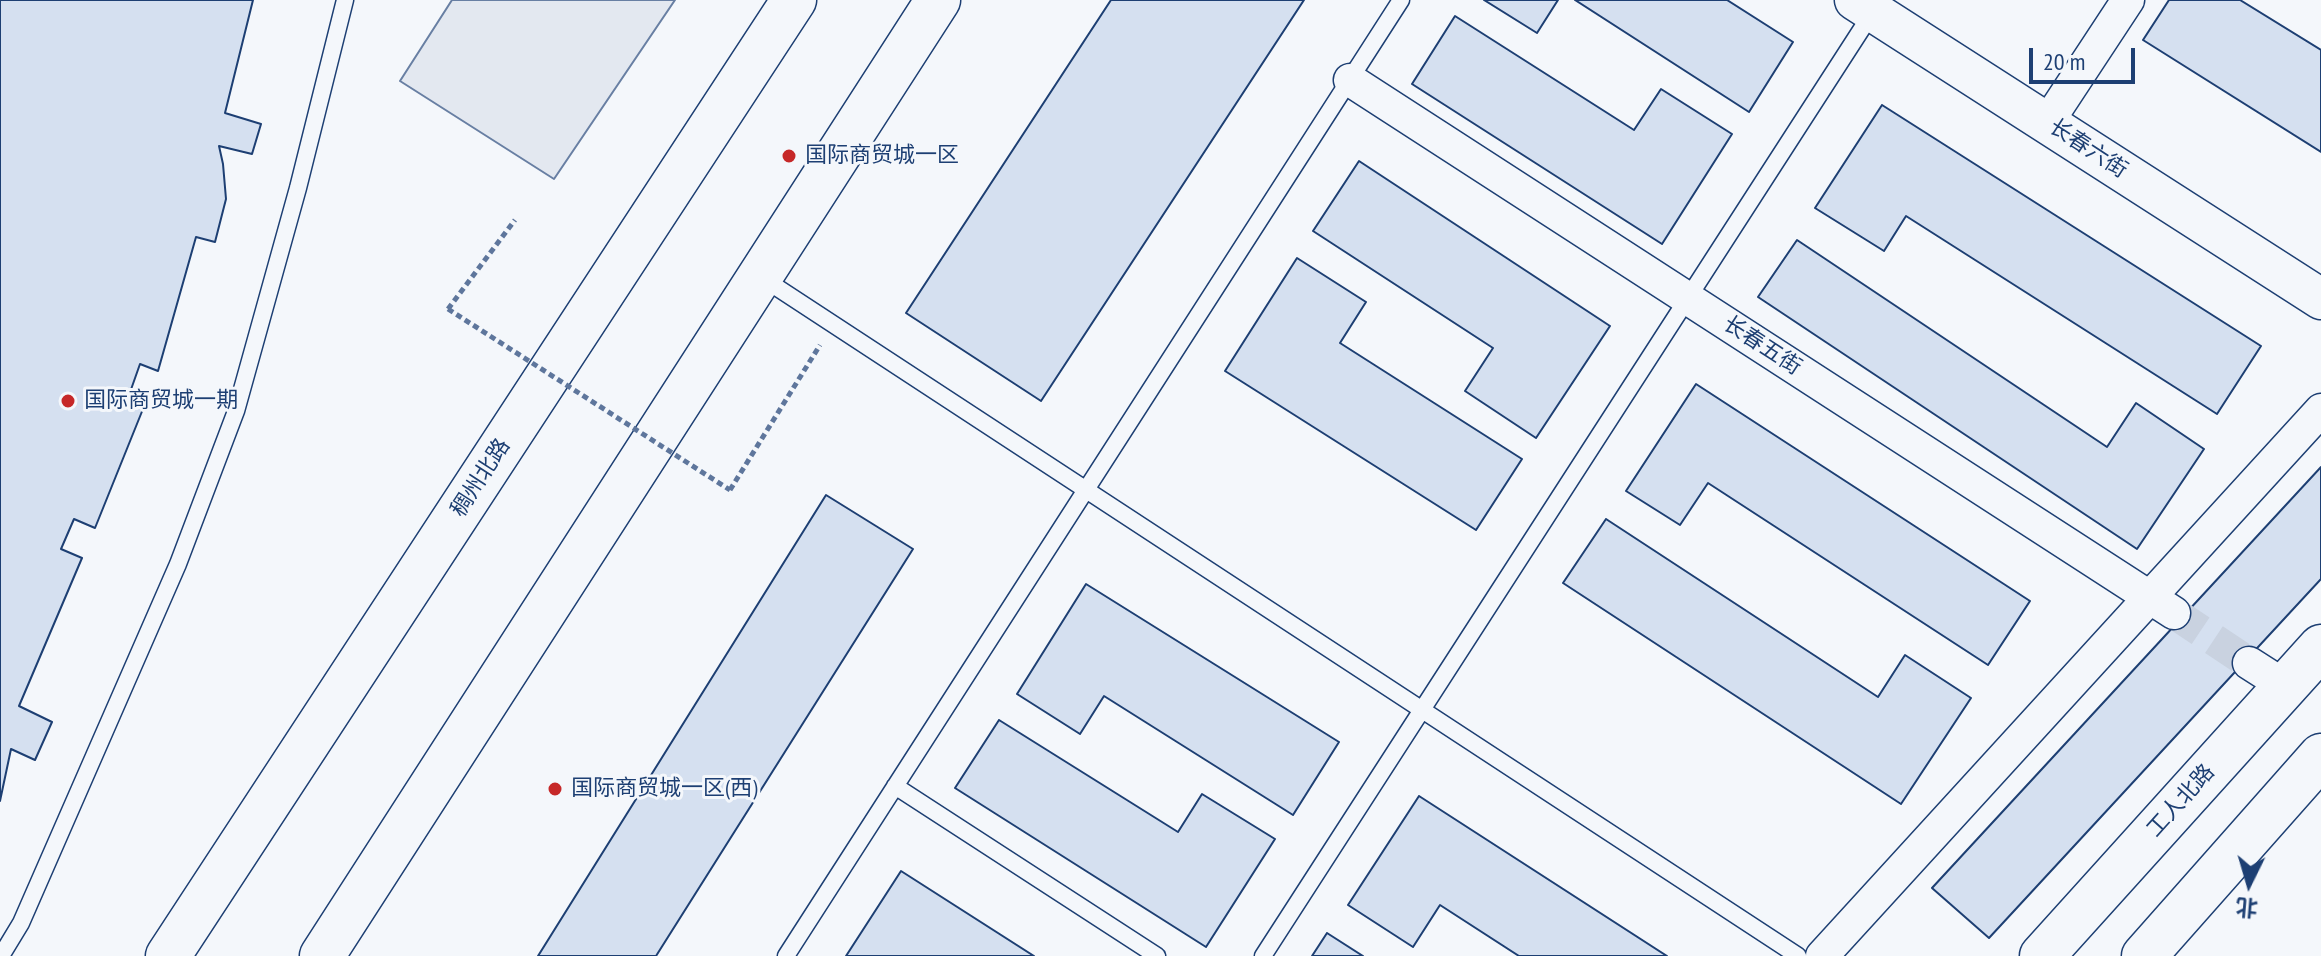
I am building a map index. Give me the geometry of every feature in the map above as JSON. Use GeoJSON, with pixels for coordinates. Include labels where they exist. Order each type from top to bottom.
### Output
{"type":"FeatureCollection","features":[{"type":"Feature","properties":{"kind":"main road","name":"稠州北路"},"geometry":{"type":"LineString","coordinates":[[168,956],[794,0]]}},
{"type":"Feature","properties":{"kind":"main road"},"geometry":{"type":"LineString","coordinates":[[322,956],[938,0]]}},
{"type":"Feature","properties":{"kind":"main road","name":"工人北路"},"geometry":{"type":"LineString","coordinates":[[2042,956],[2321,647]]}},
{"type":"Feature","properties":{"kind":"main road"},"geometry":{"type":"LineString","coordinates":[[2144,956],[2321,756]]}},
{"type":"Feature","properties":{"kind":"street"},"geometry":{"type":"LineString","coordinates":[[2047,123],[2128,0]]}},
{"type":"Feature","properties":{"kind":"street","name":"长春六街"},"geometry":{"type":"LineString","coordinates":[[1864,6],[2321,299]]}},
{"type":"Feature","properties":{"kind":"street","name":"长春五街"},"geometry":{"type":"LineString","coordinates":[[1350,80],[2162,606]]}},
{"type":"Feature","properties":{"kind":"street"},"geometry":{"type":"LineString","coordinates":[[1822,956],[2162,606],[2321,410]]}},
{"type":"Feature","properties":{"kind":"street"},"geometry":{"type":"LineString","coordinates":[[2249,663],[2285,686]]}},
{"type":"Feature","properties":{"kind":"lane"},"geometry":{"type":"LineString","coordinates":[[1,956],[21,923],[178,564],[236,411],[298,188],[345,0]]}},
{"type":"Feature","properties":{"kind":"lane"},"geometry":{"type":"LineString","coordinates":[[786,956],[1401,0]]}},
{"type":"Feature","properties":{"kind":"lane"},"geometry":{"type":"LineString","coordinates":[[1263,956],[1688,298],[1864,6]]}},
{"type":"Feature","properties":{"kind":"lane"},"geometry":{"type":"LineString","coordinates":[[760,276],[1798,956]]}},
{"type":"Feature","properties":{"kind":"lane"},"geometry":{"type":"LineString","coordinates":[[895,786],[1157,956]]}},
{"type":"Feature","properties":{"kind":"path"},"geometry":{"type":"LineString","coordinates":[[515,220],[448,309],[730,490],[833,325]]}},
{"type":"Feature","properties":{"kind":"shaded area"},"geometry":{"type":"Polygon","coordinates":[[[452,0],[675,0],[554,179],[400,81],[452,0]]]}},
{"type":"Feature","properties":{"kind":"building","name":"国际商贸城一期"},"geometry":{"type":"Polygon","coordinates":[[[0,0],[253,0],[225,113],[261,124],[252,154],[219,146],[226,199],[215,242],[196,237],[158,371],[140,364],[128,398],[145,404],[95,528],[74,519],[61,549],[82,558],[19,706],[52,722],[35,760],[11,749],[0,801],[0,0]]]}},
{"type":"Feature","properties":{"kind":"building"},"geometry":{"type":"Polygon","coordinates":[[[1111,0],[1304,0],[1041,401],[906,313],[1111,0]]]}},
{"type":"Feature","properties":{"kind":"building"},"geometry":{"type":"Polygon","coordinates":[[[1484,0],[1558,0],[1537,33],[1484,0]]]}},
{"type":"Feature","properties":{"kind":"building"},"geometry":{"type":"Polygon","coordinates":[[[1575,0],[1727,0],[1793,42],[1749,112],[1575,0]]]}},
{"type":"Feature","properties":{"kind":"building"},"geometry":{"type":"Polygon","coordinates":[[[2169,0],[2240,0],[2321,50],[2321,152],[2143,40],[2169,0]]]}},
{"type":"Feature","properties":{"kind":"building"},"geometry":{"type":"Polygon","coordinates":[[[1455,16],[1634,130],[1661,89],[1732,134],[1662,244],[1412,84],[1455,16]]]}},
{"type":"Feature","properties":{"kind":"building"},"geometry":{"type":"Polygon","coordinates":[[[1882,105],[2261,346],[2217,414],[1906,216],[1884,251],[1815,208],[1882,105]]]}},
{"type":"Feature","properties":{"kind":"building"},"geometry":{"type":"Polygon","coordinates":[[[1359,161],[1610,326],[1536,438],[1465,391],[1493,348],[1313,231],[1359,161]]]}},
{"type":"Feature","properties":{"kind":"building"},"geometry":{"type":"Polygon","coordinates":[[[1797,240],[2107,447],[2136,403],[2204,449],[2137,549],[1758,297],[1797,240]]]}},
{"type":"Feature","properties":{"kind":"building"},"geometry":{"type":"Polygon","coordinates":[[[1297,258],[1366,302],[1340,343],[1522,459],[1476,530],[1225,371],[1297,258]]]}},
{"type":"Feature","properties":{"kind":"building"},"geometry":{"type":"Polygon","coordinates":[[[1696,384],[2030,601],[1988,665],[1708,483],[1680,525],[1626,491],[1696,384]]]}},
{"type":"Feature","properties":{"kind":"building"},"geometry":{"type":"Polygon","coordinates":[[[2321,467],[2321,579],[1989,938],[1932,888],[2321,467]]]}},
{"type":"Feature","properties":{"kind":"building"},"geometry":{"type":"Polygon","coordinates":[[[826,495],[913,549],[656,956],[538,956],[826,495]]]}},
{"type":"Feature","properties":{"kind":"building"},"geometry":{"type":"Polygon","coordinates":[[[1606,519],[1878,697],[1905,655],[1971,698],[1901,804],[1563,583],[1606,519]]]}},
{"type":"Feature","properties":{"kind":"building"},"geometry":{"type":"Polygon","coordinates":[[[1086,584],[1339,742],[1293,815],[1104,696],[1080,734],[1017,694],[1086,584]]]}},
{"type":"Feature","properties":{"kind":"building"},"geometry":{"type":"Polygon","coordinates":[[[999,720],[1178,832],[1202,794],[1275,839],[1206,947],[955,788],[999,720]]]}},
{"type":"Feature","properties":{"kind":"building"},"geometry":{"type":"Polygon","coordinates":[[[1419,796],[1667,956],[1519,956],[1440,905],[1413,947],[1348,905],[1419,796]]]}},
{"type":"Feature","properties":{"kind":"building"},"geometry":{"type":"Polygon","coordinates":[[[901,871],[1034,956],[846,956],[901,871]]]}},
{"type":"Feature","properties":{"kind":"building"},"geometry":{"type":"Polygon","coordinates":[[[1327,933],[1363,956],[1312,956],[1327,933]]]}},
{"type":"Feature","properties":{"kind":"tunnel"},"geometry":{"type":"LineString","coordinates":[[2174,613],[2249,663]]}},
{"type":"Feature","properties":{"kind":"place","name":"国际商贸城一区"},"geometry":{"type":"Point","coordinates":[789,156]}},
{"type":"Feature","properties":{"kind":"place","name":"国际商贸城一期"},"geometry":{"type":"Point","coordinates":[68,401]}},
{"type":"Feature","properties":{"kind":"place","name":"国际商贸城一区(西)"},"geometry":{"type":"Point","coordinates":[555,789]}}]}
